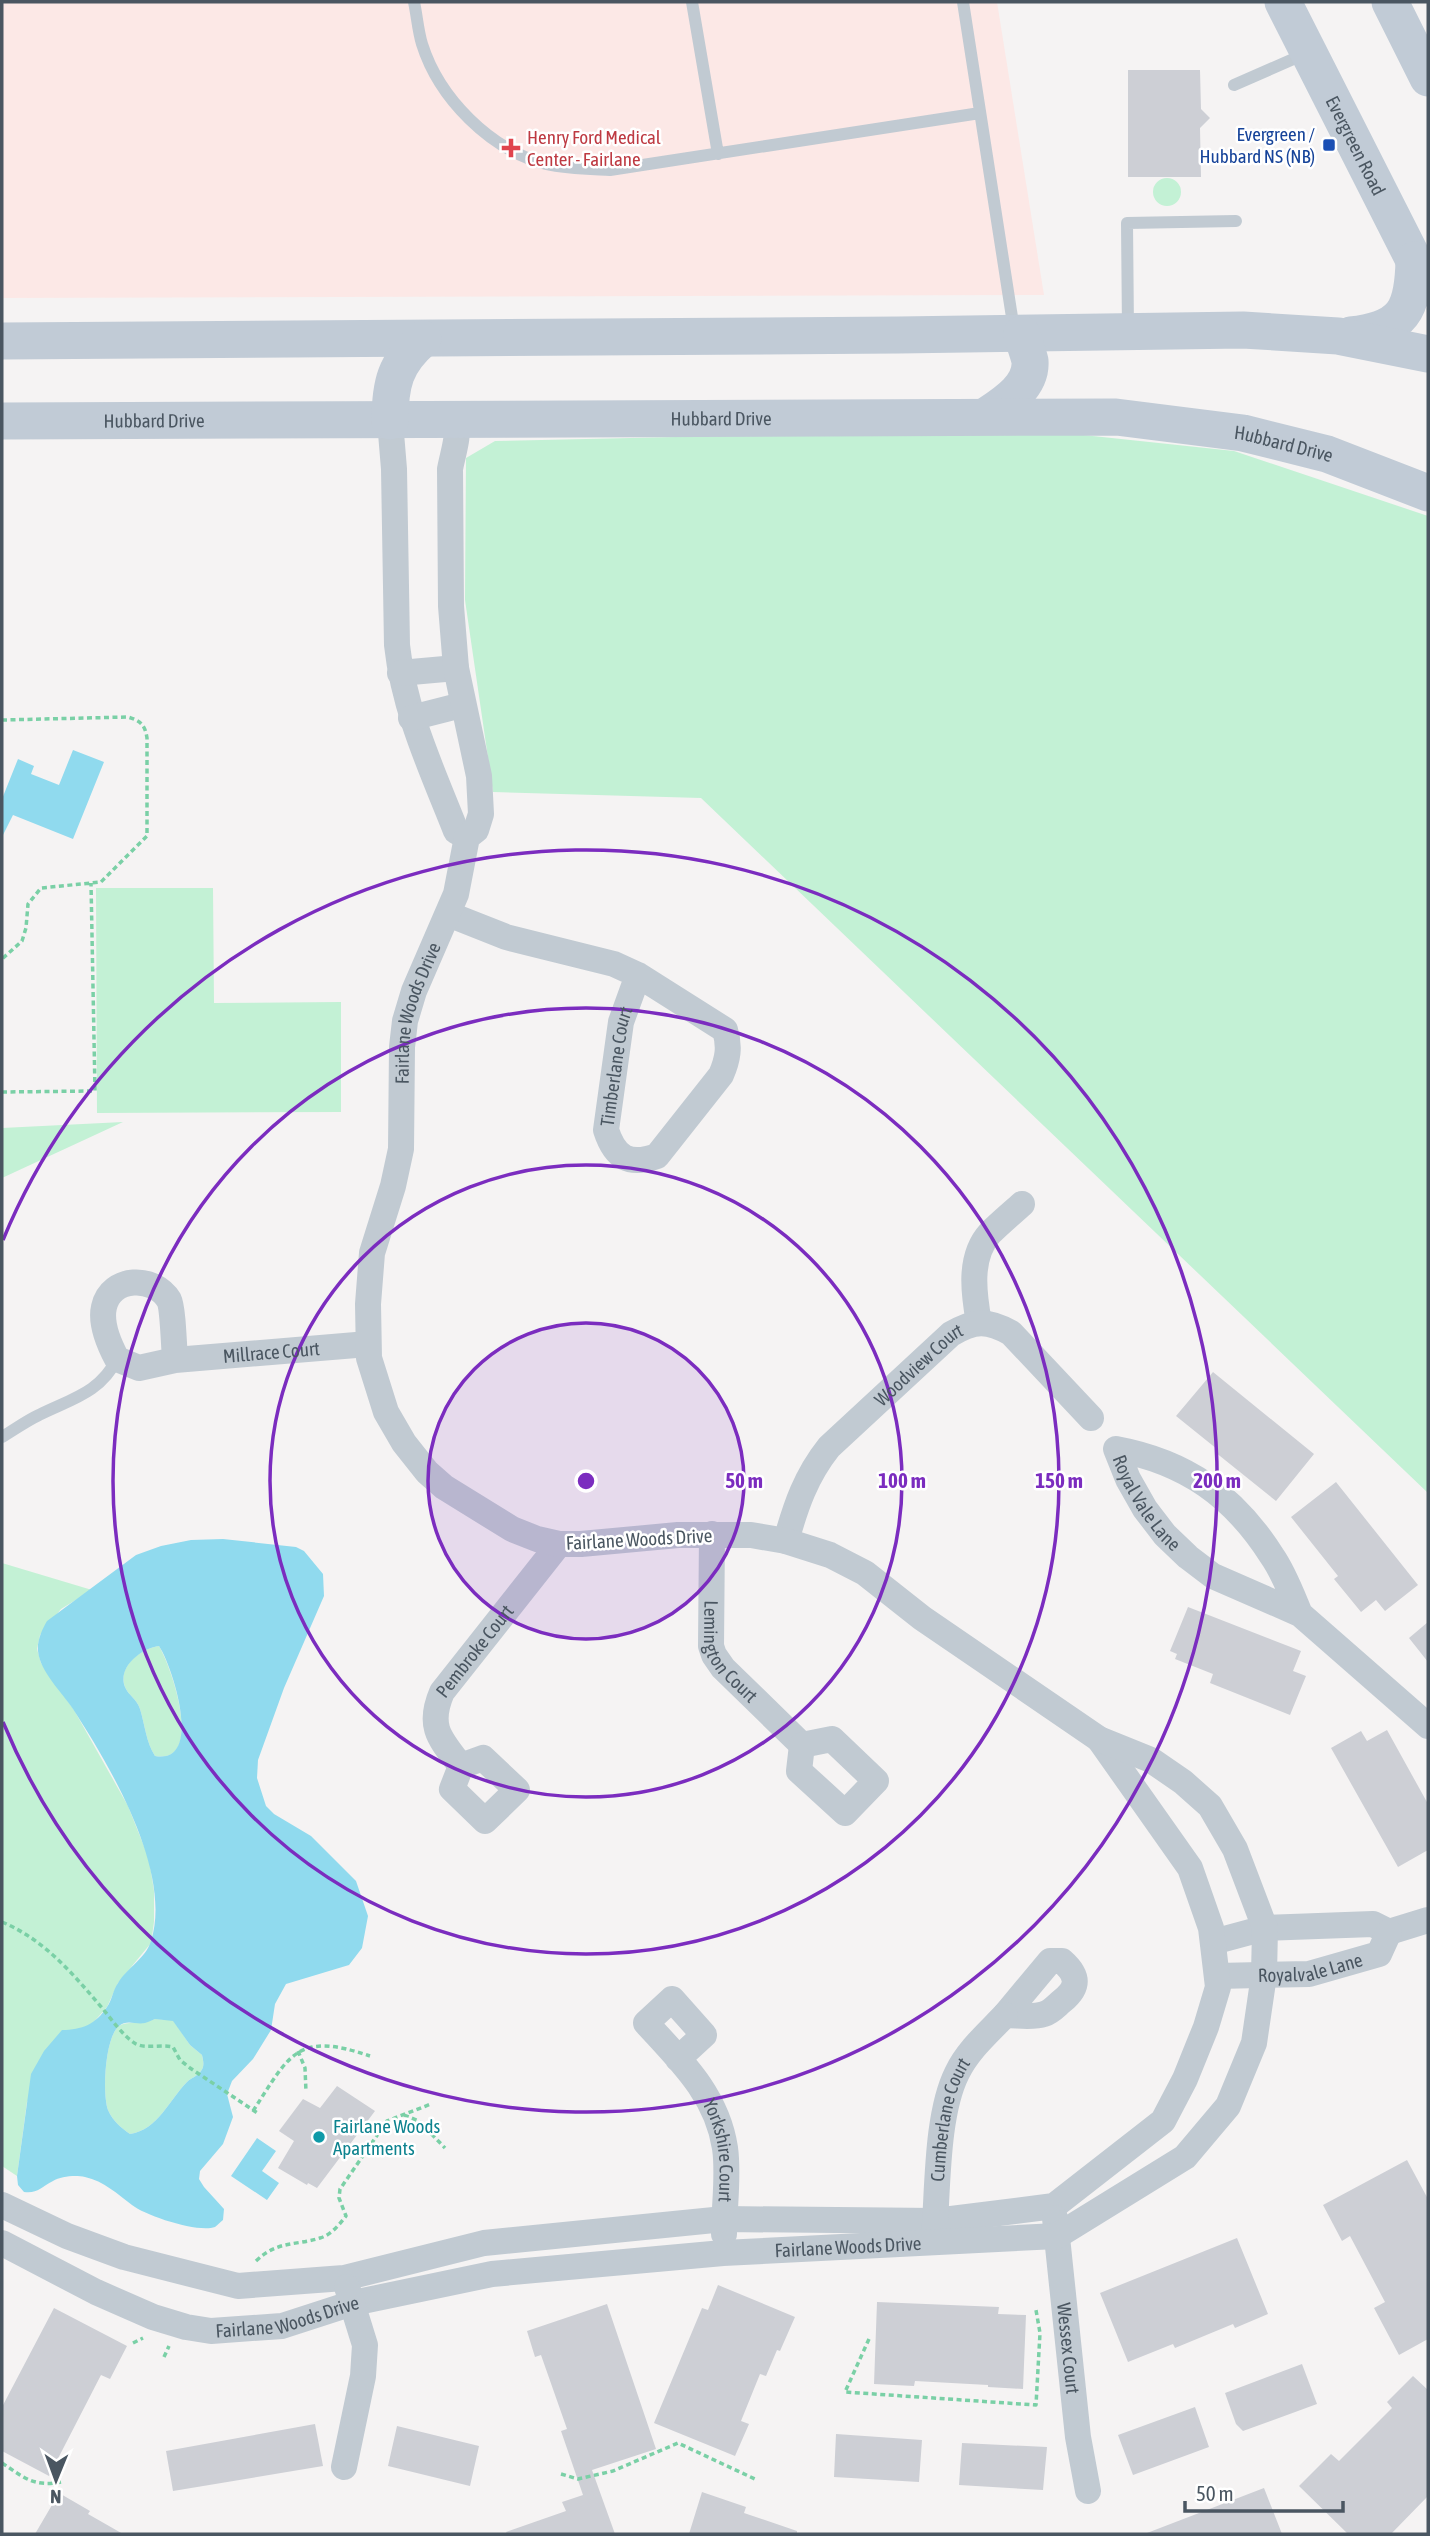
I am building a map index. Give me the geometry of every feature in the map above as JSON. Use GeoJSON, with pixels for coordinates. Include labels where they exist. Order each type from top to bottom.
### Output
{"type":"FeatureCollection","features":[{"type":"Feature","properties":{"kind":"street","name":"Evergreen Road"},"geometry":{"type":"LineString","coordinates":[[1283,2],[1421,274]]}},
{"type":"Feature","properties":{"kind":"street"},"geometry":{"type":"LineString","coordinates":[[1306,46],[1306,16],[1316,2]]}},
{"type":"Feature","properties":{"kind":"street"},"geometry":{"type":"LineString","coordinates":[[1390,2],[1428,78]]}},
{"type":"Feature","properties":{"kind":"street"},"geometry":{"type":"LineString","coordinates":[[1338,336],[1374,332],[1391,324],[1406,310],[1413,286],[1421,274]]}},
{"type":"Feature","properties":{"kind":"street"},"geometry":{"type":"LineString","coordinates":[[2,341],[1243,330],[1338,336],[1428,354]]}},
{"type":"Feature","properties":{"kind":"street"},"geometry":{"type":"LineString","coordinates":[[985,416],[1005,404],[1028,379],[1030,363],[1018,334]]}},
{"type":"Feature","properties":{"kind":"street"},"geometry":{"type":"LineString","coordinates":[[423,339],[406,353],[396,371],[390,404],[394,469],[397,645],[400,673],[411,718],[456,831],[467,837]]}},
{"type":"Feature","properties":{"kind":"street","name":"Hubbard Drive"},"geometry":{"type":"LineString","coordinates":[[2,421],[1116,417],[1243,433],[1327,454],[1428,493]]}},
{"type":"Feature","properties":{"kind":"street","name":"Fairlane Woods Drive"},"geometry":{"type":"LineString","coordinates":[[2,2205],[66,2236],[124,2257],[238,2286],[344,2278],[484,2242],[724,2219],[934,2232],[1057,2236],[1185,2157],[1228,2106],[1254,2043],[1264,1975],[1265,1928],[1235,1849],[1210,1806],[1183,1782],[1152,1760],[1099,1739],[922,1618],[865,1573],[830,1555],[786,1541],[751,1535],[712,1534],[559,1544],[537,1539],[512,1529],[444,1487],[404,1444],[386,1412],[373,1377],[368,1344],[368,1304],[372,1252],[393,1186],[401,1149],[402,1046],[405,1021],[414,991],[456,894],[467,837],[476,830],[481,814],[481,792],[456,668],[451,606],[450,468],[458,440],[457,420]]}},
{"type":"Feature","properties":{"kind":"street"},"geometry":{"type":"LineString","coordinates":[[400,673],[456,668]]}},
{"type":"Feature","properties":{"kind":"street"},"geometry":{"type":"LineString","coordinates":[[411,718],[463,705]]}},
{"type":"Feature","properties":{"kind":"street","name":"Timberlane Court"},"geometry":{"type":"LineString","coordinates":[[448,914],[506,937],[614,964],[638,975],[725,1030],[729,1044],[727,1061],[721,1075],[657,1156],[642,1161],[626,1159],[612,1147],[606,1130],[621,1022],[638,975]]}},
{"type":"Feature","properties":{"kind":"street"},"geometry":{"type":"LineString","coordinates":[[979,1323],[973,1294],[980,1251],[988,1235],[1023,1204]]}},
{"type":"Feature","properties":{"kind":"street"},"geometry":{"type":"LineString","coordinates":[[117,1359],[106,1338],[104,1307],[113,1290],[131,1281],[154,1286],[170,1301],[176,1360]]}},
{"type":"Feature","properties":{"kind":"street","name":"Woodview Court"},"geometry":{"type":"LineString","coordinates":[[786,1541],[803,1486],[829,1447],[951,1334],[965,1326],[979,1323],[996,1325],[1011,1333],[1091,1418]]}},
{"type":"Feature","properties":{"kind":"street","name":"Millrace Court"},"geometry":{"type":"LineString","coordinates":[[117,1359],[139,1368],[176,1360],[368,1344]]}},
{"type":"Feature","properties":{"kind":"street","name":"Royal Vale Lane"},"geometry":{"type":"LineString","coordinates":[[1300,1614],[1274,1558],[1235,1508],[1208,1485],[1176,1467],[1147,1455],[1116,1449],[1128,1479],[1145,1509],[1165,1535],[1188,1557],[1213,1576],[1300,1614],[1428,1726]]}},
{"type":"Feature","properties":{"kind":"street","name":"Lemington Court"},"geometry":{"type":"LineString","coordinates":[[712,1534],[710,1631],[714,1655],[723,1668],[802,1745]]}},
{"type":"Feature","properties":{"kind":"street","name":"Pembroke Court"},"geometry":{"type":"LineString","coordinates":[[461,1766],[437,1735],[436,1706],[442,1692],[559,1544]]}},
{"type":"Feature","properties":{"kind":"street","name":"Fairlane Woods Drive"},"geometry":{"type":"LineString","coordinates":[[2,2243],[96,2292],[153,2317],[186,2328],[211,2331],[282,2326],[353,2303],[492,2274],[934,2232],[1054,2206],[1163,2121],[1185,2080],[1218,1987],[1211,1928],[1190,1868],[1099,1739]]}},
{"type":"Feature","properties":{"kind":"street","name":"Royalvale Lane"},"geometry":{"type":"LineString","coordinates":[[1213,1942],[1265,1928],[1373,1924],[1389,1932],[1428,1920]]}},
{"type":"Feature","properties":{"kind":"street","name":"Royalvale Lane"},"geometry":{"type":"LineString","coordinates":[[1217,1976],[1309,1974],[1379,1954],[1389,1932]]}},
{"type":"Feature","properties":{"kind":"street","name":"Cumberlane Court"},"geometry":{"type":"LineString","coordinates":[[934,2232],[948,2093],[971,2052],[1005,2015]]}},
{"type":"Feature","properties":{"kind":"street","name":"Yorkshire Court"},"geometry":{"type":"LineString","coordinates":[[678,2059],[708,2096],[725,2148],[723,2253]]}},
{"type":"Feature","properties":{"kind":"street","name":"Wessex Court"},"geometry":{"type":"LineString","coordinates":[[1054,2206],[1078,2437],[1088,2491]]}},
{"type":"Feature","properties":{"kind":"street"},"geometry":{"type":"LineString","coordinates":[[344,2278],[365,2345],[363,2376],[344,2467]]}},
{"type":"Feature","properties":{"kind":"lane"},"geometry":{"type":"LineString","coordinates":[[414,2],[422,43],[435,76],[455,103],[480,129],[509,148],[543,163],[575,169],[610,170],[980,113]]}},
{"type":"Feature","properties":{"kind":"lane"},"geometry":{"type":"LineString","coordinates":[[692,2],[718,154]]}},
{"type":"Feature","properties":{"kind":"lane"},"geometry":{"type":"LineString","coordinates":[[963,2],[1018,334]]}},
{"type":"Feature","properties":{"kind":"lane"},"geometry":{"type":"LineString","coordinates":[[1234,85],[1306,46]]}},
{"type":"Feature","properties":{"kind":"lane"},"geometry":{"type":"LineString","coordinates":[[1128,332],[1126,223],[1236,221]]}},
{"type":"Feature","properties":{"kind":"lane"},"geometry":{"type":"LineString","coordinates":[[2,1437],[37,1416],[93,1389],[109,1376],[117,1359]]}},
{"type":"Feature","properties":{"kind":"path"},"geometry":{"type":"LineString","coordinates":[[2,720],[138,720],[145,727],[147,836],[101,882],[41,888],[28,904],[22,941],[2,959]]}},
{"type":"Feature","properties":{"kind":"path"},"geometry":{"type":"LineString","coordinates":[[2,1092],[94,1091],[91,883]]}},
{"type":"Feature","properties":{"kind":"path"},"geometry":{"type":"LineString","coordinates":[[2,1922],[15,1927],[55,1954],[121,2031],[135,2043],[145,2047],[173,2047],[180,2060],[190,2068],[259,2115]]}},
{"type":"Feature","properties":{"kind":"path"},"geometry":{"type":"LineString","coordinates":[[253,2111],[287,2060],[299,2051],[328,2045],[370,2056]]}},
{"type":"Feature","properties":{"kind":"path"},"geometry":{"type":"LineString","coordinates":[[299,2051],[307,2080],[306,2092]]}},
{"type":"Feature","properties":{"kind":"path"},"geometry":{"type":"LineString","coordinates":[[238,2286],[250,2266],[266,2251],[283,2244],[322,2238],[337,2228],[346,2216],[339,2198],[344,2182],[382,2126],[400,2115],[431,2104]]}},
{"type":"Feature","properties":{"kind":"path"},"geometry":{"type":"LineString","coordinates":[[400,2115],[419,2121],[445,2148]]}},
{"type":"Feature","properties":{"kind":"path"},"geometry":{"type":"LineString","coordinates":[[869,2339],[845,2392],[1036,2405],[1040,2333],[1036,2310]]}},
{"type":"Feature","properties":{"kind":"path"},"geometry":{"type":"LineString","coordinates":[[133,2343],[141,2338],[152,2337]]}},
{"type":"Feature","properties":{"kind":"path"},"geometry":{"type":"LineString","coordinates":[[161,2341],[177,2348]]}},
{"type":"Feature","properties":{"kind":"path"},"geometry":{"type":"LineString","coordinates":[[164,2357],[170,2344]]}},
{"type":"Feature","properties":{"kind":"path"},"geometry":{"type":"LineString","coordinates":[[561,2474],[578,2479],[613,2470],[678,2443],[757,2480]]}},
{"type":"Feature","properties":{"kind":"path"},"geometry":{"type":"LineString","coordinates":[[2,2463],[33,2483],[61,2482]]}},
{"type":"Feature","properties":{"kind":"shaded area","name":"Henry Ford Medical Center - Fairlane"},"geometry":{"type":"Polygon","coordinates":[[[2,2],[997,2],[1044,295],[2,298],[2,2]]]}},
{"type":"Feature","properties":{"kind":"green space"},"geometry":{"type":"Polygon","coordinates":[[[1167,178],[1177,182],[1181,192],[1177,202],[1167,206],[1157,202],[1153,192],[1157,182],[1167,178]]]}},
{"type":"Feature","properties":{"kind":"green space"},"geometry":{"type":"Polygon","coordinates":[[[859,433],[1074,434],[1234,451],[1428,516],[1428,1493],[701,798],[493,792],[465,600],[466,458],[495,441],[859,433]]]}},
{"type":"Feature","properties":{"kind":"green space"},"geometry":{"type":"Polygon","coordinates":[[[96,888],[213,888],[214,1003],[341,1002],[341,1112],[97,1113],[96,888]]]}},
{"type":"Feature","properties":{"kind":"green space"},"geometry":{"type":"Polygon","coordinates":[[[123,1122],[2,1178],[2,1128],[123,1122]]]}},
{"type":"Feature","properties":{"kind":"green space"},"geometry":{"type":"Polygon","coordinates":[[[2,1563],[92,1590],[61,1609],[40,1635],[37,1649],[41,1663],[74,1710],[128,1806],[149,1859],[154,1891],[151,1943],[118,1983],[107,2007],[91,2025],[77,2030],[27,2102],[17,2176],[2,2166],[2,1563]]]}},
{"type":"Feature","properties":{"kind":"green space"},"geometry":{"type":"Polygon","coordinates":[[[159,1646],[177,1693],[182,1731],[179,1746],[170,1755],[155,1756],[139,1706],[126,1690],[123,1679],[133,1659],[145,1650],[159,1646]]]}},
{"type":"Feature","properties":{"kind":"green space"},"geometry":{"type":"Polygon","coordinates":[[[155,2019],[173,2020],[190,2045],[202,2055],[203,2067],[200,2073],[181,2089],[156,2121],[130,2134],[117,2124],[108,2110],[105,2079],[108,2053],[114,2032],[119,2026],[155,2019]]]}},
{"type":"Feature","properties":{"kind":"water"},"geometry":{"type":"Polygon","coordinates":[[[73,750],[104,762],[73,839],[13,815],[2,837],[2,799],[18,759],[34,766],[31,774],[59,785],[73,750]]]}},
{"type":"Feature","properties":{"kind":"water"},"geometry":{"type":"Polygon","coordinates":[[[223,1539],[296,1547],[304,1551],[323,1574],[324,1596],[284,1688],[258,1760],[257,1778],[266,1806],[274,1814],[311,1836],[356,1881],[368,1916],[362,1948],[349,1965],[286,1984],[275,2004],[271,2030],[253,2059],[232,2081],[227,2094],[233,2117],[223,2144],[200,2171],[199,2179],[204,2187],[224,2209],[223,2220],[215,2227],[207,2228],[185,2226],[148,2214],[104,2185],[85,2177],[60,2178],[36,2191],[24,2192],[18,2185],[17,2176],[31,2074],[44,2051],[62,2030],[88,2025],[103,2013],[118,1983],[149,1947],[155,1914],[153,1884],[146,1852],[134,1821],[104,1760],[43,1667],[38,1651],[39,1639],[47,1621],[136,1555],[161,1546],[191,1540],[223,1539]],[[159,1646],[145,1650],[133,1660],[123,1680],[126,1690],[139,1706],[155,1756],[170,1755],[178,1746],[181,1731],[177,1692],[159,1646]],[[155,2019],[119,2026],[114,2032],[108,2053],[105,2079],[108,2110],[117,2124],[130,2134],[156,2121],[181,2089],[200,2073],[203,2067],[202,2055],[190,2045],[173,2021],[155,2019]]]}},
{"type":"Feature","properties":{"kind":"water"},"geometry":{"type":"Polygon","coordinates":[[[257,2138],[276,2151],[262,2171],[279,2183],[267,2200],[231,2176],[257,2138]]]}},
{"type":"Feature","properties":{"kind":"building"},"geometry":{"type":"Polygon","coordinates":[[[1128,70],[1200,70],[1201,109],[1210,118],[1200,128],[1201,177],[1128,177],[1128,70]]]}},
{"type":"Feature","properties":{"kind":"building"},"geometry":{"type":"Polygon","coordinates":[[[1213,1372],[1314,1454],[1276,1501],[1215,1452],[1217,1449],[1176,1416],[1213,1372]]]}},
{"type":"Feature","properties":{"kind":"building"},"geometry":{"type":"Polygon","coordinates":[[[1336,1482],[1418,1585],[1385,1611],[1376,1600],[1361,1612],[1334,1579],[1338,1576],[1291,1517],[1336,1482]]]}},
{"type":"Feature","properties":{"kind":"building"},"geometry":{"type":"Polygon","coordinates":[[[1188,1607],[1301,1651],[1293,1671],[1306,1676],[1290,1715],[1210,1683],[1213,1674],[1175,1659],[1177,1654],[1170,1651],[1188,1607]]]}},
{"type":"Feature","properties":{"kind":"building"},"geometry":{"type":"Polygon","coordinates":[[[1428,1622],[1428,1662],[1409,1638],[1428,1622]]]}},
{"type":"Feature","properties":{"kind":"building"},"geometry":{"type":"Polygon","coordinates":[[[1387,1730],[1428,1804],[1428,1850],[1398,1867],[1331,1748],[1361,1731],[1367,1741],[1387,1730]]]}},
{"type":"Feature","properties":{"kind":"building","name":"Fairlane Woods Apartments"},"geometry":{"type":"Polygon","coordinates":[[[337,2086],[375,2111],[317,2188],[278,2168],[294,2141],[279,2131],[303,2099],[320,2108],[337,2086]]]}},
{"type":"Feature","properties":{"kind":"building"},"geometry":{"type":"Polygon","coordinates":[[[1407,2160],[1428,2199],[1428,2339],[1399,2355],[1374,2308],[1385,2302],[1350,2236],[1342,2241],[1323,2205],[1407,2160]]]}},
{"type":"Feature","properties":{"kind":"building"},"geometry":{"type":"Polygon","coordinates":[[[1237,2238],[1268,2314],[1235,2328],[1233,2324],[1175,2348],[1173,2344],[1128,2362],[1100,2293],[1237,2238]]]}},
{"type":"Feature","properties":{"kind":"building"},"geometry":{"type":"Polygon","coordinates":[[[718,2285],[795,2317],[766,2376],[760,2374],[741,2421],[749,2424],[735,2456],[654,2423],[702,2308],[708,2310],[718,2285]]]}},
{"type":"Feature","properties":{"kind":"building"},"geometry":{"type":"Polygon","coordinates":[[[877,2302],[999,2307],[998,2314],[1026,2315],[1023,2389],[915,2381],[914,2386],[874,2384],[877,2302]]]}},
{"type":"Feature","properties":{"kind":"building"},"geometry":{"type":"Polygon","coordinates":[[[607,2304],[656,2449],[592,2470],[615,2534],[507,2534],[506,2532],[566,2511],[562,2502],[583,2495],[561,2431],[567,2429],[541,2355],[535,2357],[527,2331],[607,2304]]]}},
{"type":"Feature","properties":{"kind":"building"},"geometry":{"type":"Polygon","coordinates":[[[54,2308],[127,2346],[110,2379],[101,2375],[49,2476],[2,2451],[2,2407],[54,2308]]]}},
{"type":"Feature","properties":{"kind":"building"},"geometry":{"type":"Polygon","coordinates":[[[1302,2364],[1317,2404],[1243,2431],[1236,2424],[1225,2393],[1302,2364]]]}},
{"type":"Feature","properties":{"kind":"building"},"geometry":{"type":"Polygon","coordinates":[[[1413,2376],[1428,2390],[1428,2496],[1391,2534],[1348,2534],[1299,2486],[1331,2454],[1339,2461],[1392,2408],[1387,2402],[1413,2376]]]}},
{"type":"Feature","properties":{"kind":"building"},"geometry":{"type":"Polygon","coordinates":[[[1195,2407],[1209,2447],[1133,2475],[1118,2435],[1195,2407]]]}},
{"type":"Feature","properties":{"kind":"building"},"geometry":{"type":"Polygon","coordinates":[[[315,2424],[323,2466],[173,2491],[166,2451],[315,2424]]]}},
{"type":"Feature","properties":{"kind":"building"},"geometry":{"type":"Polygon","coordinates":[[[397,2426],[479,2446],[470,2486],[388,2466],[397,2426]]]}},
{"type":"Feature","properties":{"kind":"building"},"geometry":{"type":"Polygon","coordinates":[[[836,2434],[922,2440],[919,2482],[834,2477],[836,2434]]]}},
{"type":"Feature","properties":{"kind":"building"},"geometry":{"type":"Polygon","coordinates":[[[962,2443],[1047,2447],[1043,2490],[959,2485],[962,2443]]]}},
{"type":"Feature","properties":{"kind":"building"},"geometry":{"type":"Polygon","coordinates":[[[1264,2488],[1282,2534],[1147,2533],[1264,2488]]]}},
{"type":"Feature","properties":{"kind":"building"},"geometry":{"type":"Polygon","coordinates":[[[702,2492],[746,2507],[744,2513],[797,2531],[797,2534],[689,2534],[702,2492]]]}},
{"type":"Feature","properties":{"kind":"building"},"geometry":{"type":"Polygon","coordinates":[[[59,2493],[90,2511],[88,2514],[123,2534],[35,2534],[59,2493]]]}},
{"type":"Feature","properties":{"kind":"place","name":"Evergreen / Hubbard NS (NB)"},"geometry":{"type":"Point","coordinates":[1329,145]}},
{"type":"Feature","properties":{"kind":"place","name":"Henry Ford Medical Center - Fairlane"},"geometry":{"type":"Point","coordinates":[511,148]}},
{"type":"Feature","properties":{"kind":"place","name":"Fairlane Woods Apartments"},"geometry":{"type":"Point","coordinates":[319,2137]}}]}
